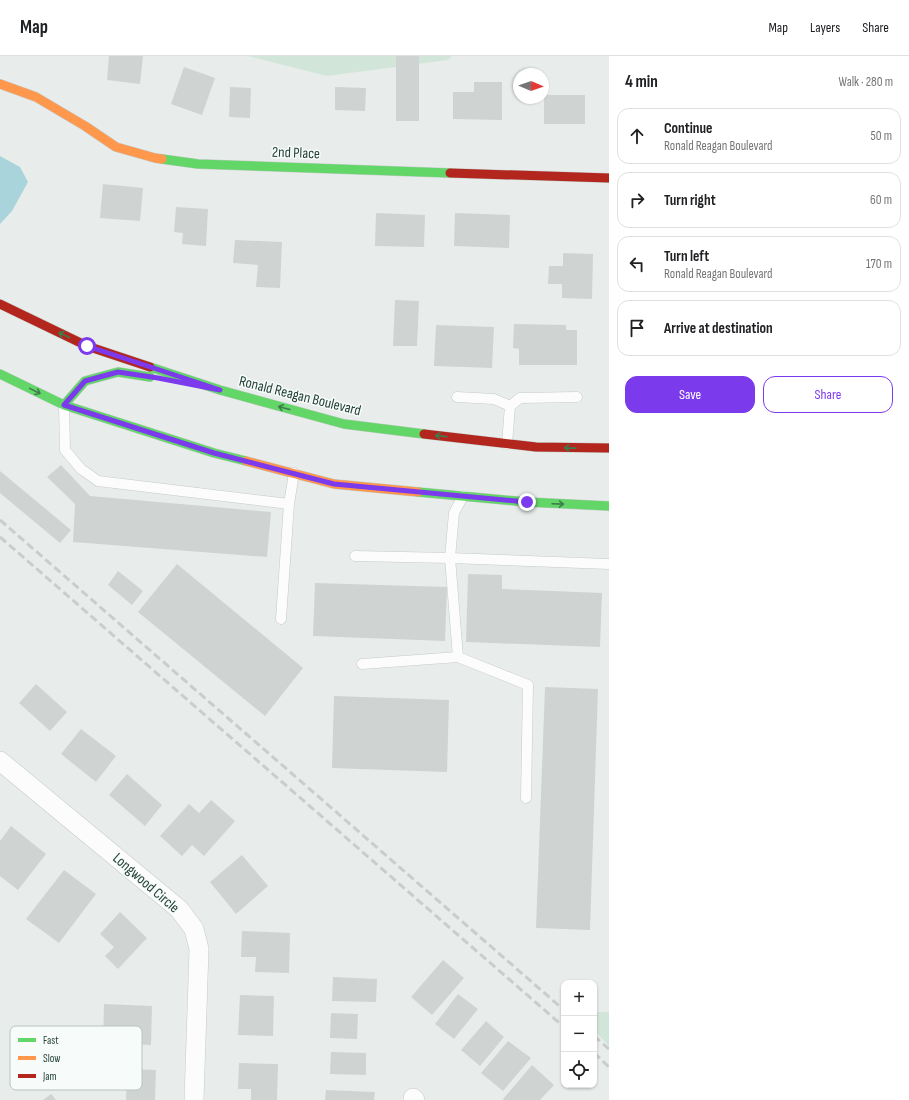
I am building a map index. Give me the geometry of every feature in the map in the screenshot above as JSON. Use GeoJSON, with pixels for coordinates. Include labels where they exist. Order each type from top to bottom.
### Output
{"type":"FeatureCollection","features":[{"type":"Feature","properties":{"kind":"main road","name":"2nd Place"},"geometry":{"type":"LineString","coordinates":[[0,84],[36,97],[85,126],[116,147],[155,158],[198,164],[609,178]]}},
{"type":"Feature","properties":{"kind":"main road","name":"Ronald Reagan Boulevard"},"geometry":{"type":"LineString","coordinates":[[0,304],[87,346],[220,390],[344,424],[536,447],[609,448]]}},
{"type":"Feature","properties":{"kind":"main road"},"geometry":{"type":"LineString","coordinates":[[64,405],[85,381],[118,372],[220,390]]}},
{"type":"Feature","properties":{"kind":"main road"},"geometry":{"type":"LineString","coordinates":[[0,374],[64,405],[214,453],[334,484],[527,502],[609,506]]}},
{"type":"Feature","properties":{"kind":"street","name":"Longwood Circle"},"geometry":{"type":"LineString","coordinates":[[0,761],[179,909],[194,929],[199,948],[194,1100]]}},
{"type":"Feature","properties":{"kind":"lane"},"geometry":{"type":"LineString","coordinates":[[457,397],[494,399],[510,406]]}},
{"type":"Feature","properties":{"kind":"lane"},"geometry":{"type":"LineString","coordinates":[[507,444],[510,406],[520,398],[577,397]]}},
{"type":"Feature","properties":{"kind":"lane"},"geometry":{"type":"LineString","coordinates":[[64,405],[65,450],[81,469],[98,481],[289,504]]}},
{"type":"Feature","properties":{"kind":"lane"},"geometry":{"type":"LineString","coordinates":[[281,619],[289,504],[294,473]]}},
{"type":"Feature","properties":{"kind":"lane"},"geometry":{"type":"LineString","coordinates":[[458,657],[450,558],[454,513],[463,496]]}},
{"type":"Feature","properties":{"kind":"lane"},"geometry":{"type":"LineString","coordinates":[[355,556],[609,564]]}},
{"type":"Feature","properties":{"kind":"lane"},"geometry":{"type":"LineString","coordinates":[[362,664],[458,657],[528,685],[526,798]]}},
{"type":"Feature","properties":{"kind":"green space"},"geometry":{"type":"Polygon","coordinates":[[[248,56],[452,56],[448,60],[327,76],[248,56]]]}},
{"type":"Feature","properties":{"kind":"green space"},"geometry":{"type":"Polygon","coordinates":[[[597,1012],[609,1012],[609,1046],[597,1033],[597,1012]]]}},
{"type":"Feature","properties":{"kind":"water"},"geometry":{"type":"Polygon","coordinates":[[[0,156],[20,167],[28,182],[12,211],[0,224],[0,156]]]}},
{"type":"Feature","properties":{"kind":"building"},"geometry":{"type":"Polygon","coordinates":[[[109,56],[143,56],[140,84],[107,80],[109,56]]]}},
{"type":"Feature","properties":{"kind":"building"},"geometry":{"type":"Polygon","coordinates":[[[396,56],[419,56],[419,121],[396,121],[396,56]]]}},
{"type":"Feature","properties":{"kind":"building"},"geometry":{"type":"Polygon","coordinates":[[[184,67],[215,78],[202,115],[171,104],[184,67]]]}},
{"type":"Feature","properties":{"kind":"building"},"geometry":{"type":"Polygon","coordinates":[[[474,82],[502,82],[502,120],[453,119],[453,92],[474,92],[474,82]]]}},
{"type":"Feature","properties":{"kind":"building"},"geometry":{"type":"Polygon","coordinates":[[[230,87],[251,88],[250,118],[229,117],[230,87]]]}},
{"type":"Feature","properties":{"kind":"building"},"geometry":{"type":"Polygon","coordinates":[[[335,87],[366,88],[365,111],[335,110],[335,87]]]}},
{"type":"Feature","properties":{"kind":"building"},"geometry":{"type":"Polygon","coordinates":[[[549,95],[585,95],[585,124],[544,124],[544,104],[549,104],[549,95]]]}},
{"type":"Feature","properties":{"kind":"building"},"geometry":{"type":"Polygon","coordinates":[[[103,184],[143,188],[140,221],[100,218],[103,184]]]}},
{"type":"Feature","properties":{"kind":"building"},"geometry":{"type":"Polygon","coordinates":[[[176,207],[208,209],[206,246],[182,244],[183,233],[174,232],[176,207]]]}},
{"type":"Feature","properties":{"kind":"building"},"geometry":{"type":"Polygon","coordinates":[[[376,213],[425,215],[424,247],[375,246],[376,213]]]}},
{"type":"Feature","properties":{"kind":"building"},"geometry":{"type":"Polygon","coordinates":[[[455,213],[510,215],[509,248],[454,246],[455,213]]]}},
{"type":"Feature","properties":{"kind":"building"},"geometry":{"type":"Polygon","coordinates":[[[235,240],[282,242],[280,288],[256,287],[258,265],[233,263],[235,240]]]}},
{"type":"Feature","properties":{"kind":"building"},"geometry":{"type":"Polygon","coordinates":[[[563,253],[593,254],[592,299],[562,298],[562,284],[548,284],[549,266],[563,266],[563,253]]]}},
{"type":"Feature","properties":{"kind":"building"},"geometry":{"type":"Polygon","coordinates":[[[395,300],[419,301],[417,346],[393,346],[395,300]]]}},
{"type":"Feature","properties":{"kind":"building"},"geometry":{"type":"Polygon","coordinates":[[[514,324],[566,325],[566,330],[577,330],[577,365],[519,365],[519,349],[513,348],[514,324]]]}},
{"type":"Feature","properties":{"kind":"building"},"geometry":{"type":"Polygon","coordinates":[[[436,325],[494,327],[492,368],[434,366],[436,325]]]}},
{"type":"Feature","properties":{"kind":"building"},"geometry":{"type":"Polygon","coordinates":[[[61,465],[90,496],[271,512],[267,557],[73,542],[75,504],[47,477],[61,465]]]}},
{"type":"Feature","properties":{"kind":"building"},"geometry":{"type":"Polygon","coordinates":[[[0,471],[71,530],[60,543],[0,493],[0,471]]]}},
{"type":"Feature","properties":{"kind":"building"},"geometry":{"type":"Polygon","coordinates":[[[177,564],[303,668],[265,716],[138,612],[177,564]]]}},
{"type":"Feature","properties":{"kind":"building"},"geometry":{"type":"Polygon","coordinates":[[[118,571],[143,591],[132,605],[108,585],[118,571]]]}},
{"type":"Feature","properties":{"kind":"building"},"geometry":{"type":"Polygon","coordinates":[[[468,574],[502,575],[502,589],[602,593],[600,647],[466,642],[468,574]]]}},
{"type":"Feature","properties":{"kind":"building"},"geometry":{"type":"Polygon","coordinates":[[[315,583],[447,587],[445,641],[313,636],[315,583]]]}},
{"type":"Feature","properties":{"kind":"building"},"geometry":{"type":"Polygon","coordinates":[[[36,684],[67,712],[50,731],[19,703],[36,684]]]}},
{"type":"Feature","properties":{"kind":"building"},"geometry":{"type":"Polygon","coordinates":[[[545,687],[598,689],[590,930],[536,928],[545,687]]]}},
{"type":"Feature","properties":{"kind":"building"},"geometry":{"type":"Polygon","coordinates":[[[334,696],[449,700],[447,772],[332,768],[334,696]]]}},
{"type":"Feature","properties":{"kind":"building"},"geometry":{"type":"Polygon","coordinates":[[[81,729],[116,756],[96,782],[61,754],[81,729]]]}},
{"type":"Feature","properties":{"kind":"building"},"geometry":{"type":"Polygon","coordinates":[[[127,774],[162,805],[145,826],[109,795],[127,774]]]}},
{"type":"Feature","properties":{"kind":"building"},"geometry":{"type":"Polygon","coordinates":[[[211,800],[235,821],[204,856],[192,845],[182,856],[160,836],[189,804],[199,813],[211,800]]]}},
{"type":"Feature","properties":{"kind":"building"},"geometry":{"type":"Polygon","coordinates":[[[11,826],[46,854],[18,890],[0,876],[0,841],[11,826]]]}},
{"type":"Feature","properties":{"kind":"building"},"geometry":{"type":"Polygon","coordinates":[[[242,855],[268,886],[236,914],[210,882],[242,855]]]}},
{"type":"Feature","properties":{"kind":"building"},"geometry":{"type":"Polygon","coordinates":[[[64,870],[96,894],[59,943],[26,919],[64,870]]]}},
{"type":"Feature","properties":{"kind":"building"},"geometry":{"type":"Polygon","coordinates":[[[120,912],[147,938],[118,969],[105,956],[114,947],[100,934],[120,912]]]}},
{"type":"Feature","properties":{"kind":"building"},"geometry":{"type":"Polygon","coordinates":[[[242,931],[290,933],[289,973],[255,972],[256,957],[241,957],[242,931]]]}},
{"type":"Feature","properties":{"kind":"building"},"geometry":{"type":"Polygon","coordinates":[[[443,960],[464,978],[432,1015],[411,997],[443,960]]]}},
{"type":"Feature","properties":{"kind":"building"},"geometry":{"type":"Polygon","coordinates":[[[333,977],[377,979],[376,1002],[332,1001],[333,977]]]}},
{"type":"Feature","properties":{"kind":"building"},"geometry":{"type":"Polygon","coordinates":[[[458,994],[478,1009],[454,1039],[435,1024],[458,994]]]}},
{"type":"Feature","properties":{"kind":"building"},"geometry":{"type":"Polygon","coordinates":[[[240,995],[274,996],[273,1036],[238,1035],[240,995]]]}},
{"type":"Feature","properties":{"kind":"building"},"geometry":{"type":"Polygon","coordinates":[[[104,1004],[152,1006],[151,1045],[142,1045],[142,1026],[103,1026],[104,1004]]]}},
{"type":"Feature","properties":{"kind":"building"},"geometry":{"type":"Polygon","coordinates":[[[331,1013],[358,1014],[357,1039],[330,1038],[331,1013]]]}},
{"type":"Feature","properties":{"kind":"building"},"geometry":{"type":"Polygon","coordinates":[[[486,1021],[504,1037],[480,1066],[461,1050],[486,1021]]]}},
{"type":"Feature","properties":{"kind":"building"},"geometry":{"type":"Polygon","coordinates":[[[508,1041],[531,1058],[503,1091],[481,1073],[508,1041]]]}},
{"type":"Feature","properties":{"kind":"building"},"geometry":{"type":"Polygon","coordinates":[[[331,1052],[366,1053],[366,1075],[330,1074],[331,1052]]]}},
{"type":"Feature","properties":{"kind":"building"},"geometry":{"type":"Polygon","coordinates":[[[239,1063],[278,1064],[277,1100],[251,1100],[251,1089],[238,1089],[239,1063]]]}},
{"type":"Feature","properties":{"kind":"building"},"geometry":{"type":"Polygon","coordinates":[[[532,1065],[554,1085],[540,1100],[504,1100],[503,1099],[532,1065]]]}},
{"type":"Feature","properties":{"kind":"building"},"geometry":{"type":"Polygon","coordinates":[[[142,1070],[156,1070],[155,1100],[126,1100],[126,1090],[142,1090],[142,1070]]]}},
{"type":"Feature","properties":{"kind":"building"},"geometry":{"type":"Polygon","coordinates":[[[326,1090],[375,1092],[374,1100],[325,1100],[326,1090]]]}},
{"type":"Feature","properties":{"kind":"building"},"geometry":{"type":"Polygon","coordinates":[[[51,1094],[56,1100],[43,1100],[51,1094]]]}},
{"type":"Feature","properties":{"kind":"railway"},"geometry":{"type":"LineString","coordinates":[[0,520],[561,1007]]}},
{"type":"Feature","properties":{"kind":"railway"},"geometry":{"type":"LineString","coordinates":[[0,537],[561,1024]]}},
{"type":"Feature","properties":{"kind":"railway"},"geometry":{"type":"LineString","coordinates":[[597,1039],[609,1049]]}},
{"type":"Feature","properties":{"kind":"railway"},"geometry":{"type":"LineString","coordinates":[[597,1056],[609,1067]]}},
{"type":"Feature","properties":{"kind":"traffic: fast"},"geometry":{"type":"LineString","coordinates":[[162,159],[198,164],[450,173]]}},
{"type":"Feature","properties":{"kind":"traffic: fast"},"geometry":{"type":"LineString","coordinates":[[150,367],[220,390],[344,424],[424,434]]}},
{"type":"Feature","properties":{"kind":"traffic: fast"},"geometry":{"type":"LineString","coordinates":[[64,405],[85,381],[118,372],[150,377]]}},
{"type":"Feature","properties":{"kind":"traffic: fast"},"geometry":{"type":"LineString","coordinates":[[0,374],[64,405],[214,453],[246,461]]}},
{"type":"Feature","properties":{"kind":"traffic: fast"},"geometry":{"type":"LineString","coordinates":[[418,492],[527,502],[609,506]]}},
{"type":"Feature","properties":{"kind":"traffic: slow"},"geometry":{"type":"LineString","coordinates":[[0,84],[36,97],[85,126],[116,147],[162,159]]}},
{"type":"Feature","properties":{"kind":"traffic: slow"},"geometry":{"type":"LineString","coordinates":[[246,461],[334,484],[418,492]]}},
{"type":"Feature","properties":{"kind":"traffic: jam"},"geometry":{"type":"LineString","coordinates":[[450,173],[609,178]]}},
{"type":"Feature","properties":{"kind":"traffic: jam"},"geometry":{"type":"LineString","coordinates":[[0,304],[87,346],[150,367]]}},
{"type":"Feature","properties":{"kind":"traffic: jam"},"geometry":{"type":"LineString","coordinates":[[424,434],[536,447],[609,448]]}},
{"type":"Feature","properties":{"kind":"route"},"geometry":{"type":"LineString","coordinates":[[87,346],[220,390],[118,372],[85,381],[64,405],[214,453],[334,484],[527,502]]}}]}
